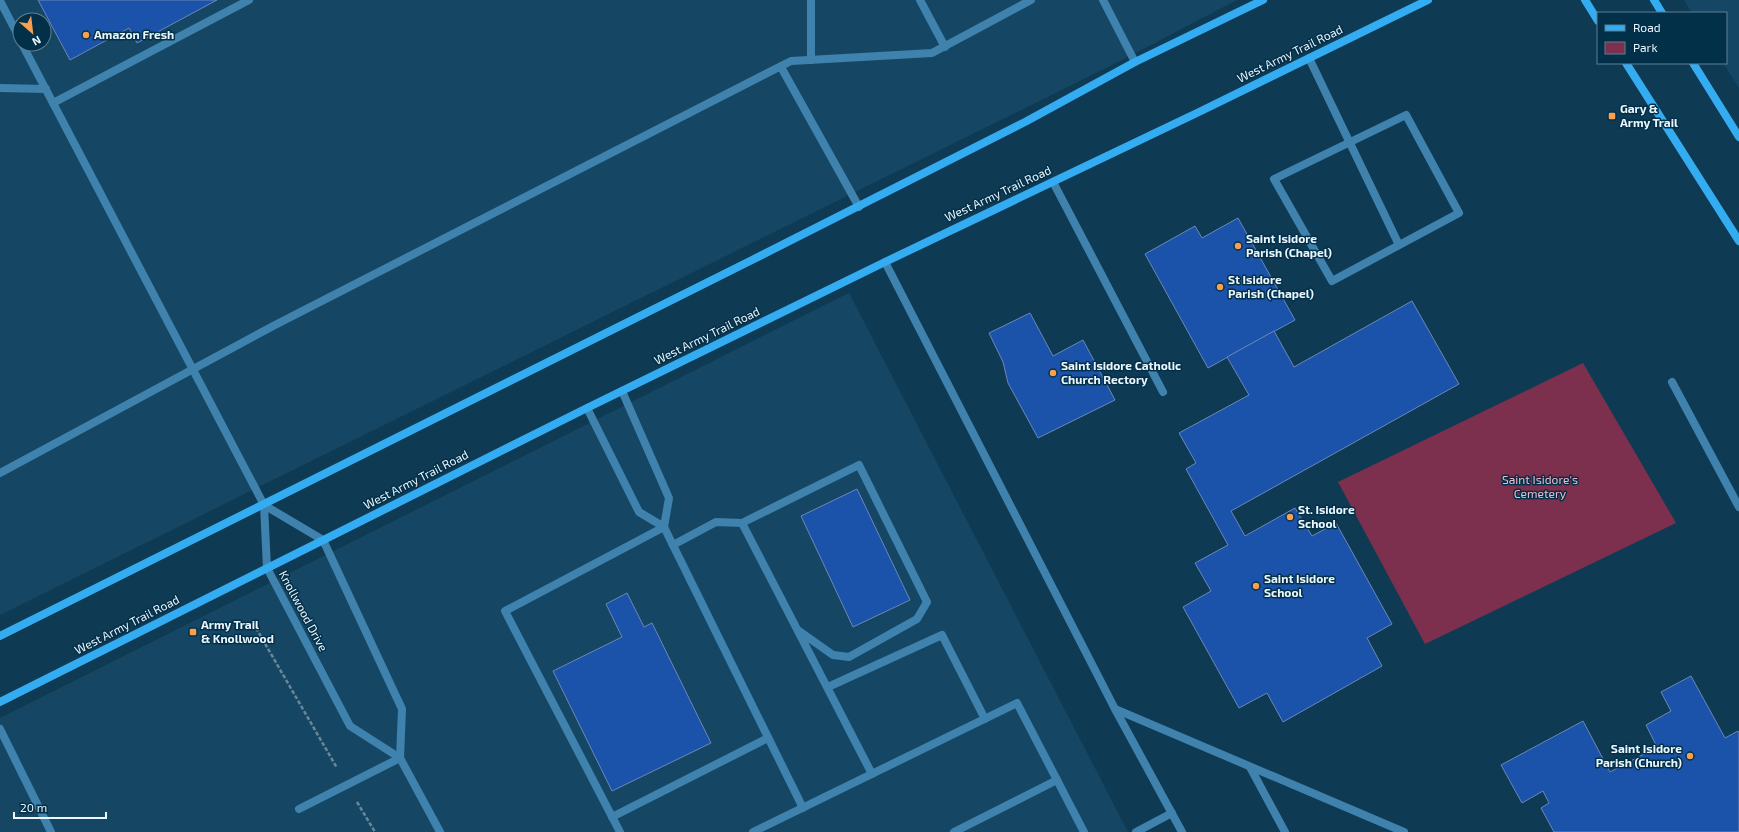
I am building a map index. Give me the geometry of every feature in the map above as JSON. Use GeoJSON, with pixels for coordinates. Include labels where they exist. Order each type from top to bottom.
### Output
{"type":"FeatureCollection","features":[{"type":"Feature","properties":{"kind":"main road"},"geometry":{"type":"LineString","coordinates":[[0,636],[859,206],[1025,122],[1136,62],[1263,0]]}},
{"type":"Feature","properties":{"kind":"main road","name":"West Army Trail Road"},"geometry":{"type":"LineString","coordinates":[[0,702],[587,408],[885,262],[1428,0]]}},
{"type":"Feature","properties":{"kind":"main road"},"geometry":{"type":"LineString","coordinates":[[1585,0],[1597,19]]}},
{"type":"Feature","properties":{"kind":"main road"},"geometry":{"type":"LineString","coordinates":[[1654,0],[1661,12]]}},
{"type":"Feature","properties":{"kind":"main road"},"geometry":{"type":"LineString","coordinates":[[1627,64],[1739,241]]}},
{"type":"Feature","properties":{"kind":"main road"},"geometry":{"type":"LineString","coordinates":[[1694,64],[1739,137]]}},
{"type":"Feature","properties":{"kind":"street"},"geometry":{"type":"LineString","coordinates":[[53,103],[249,0]]}},
{"type":"Feature","properties":{"kind":"street"},"geometry":{"type":"LineString","coordinates":[[810,60],[812,0]]}},
{"type":"Feature","properties":{"kind":"street"},"geometry":{"type":"LineString","coordinates":[[920,0],[945,46]]}},
{"type":"Feature","properties":{"kind":"street"},"geometry":{"type":"LineString","coordinates":[[0,473],[275,325],[791,61],[932,54],[1031,0]]}},
{"type":"Feature","properties":{"kind":"street"},"geometry":{"type":"LineString","coordinates":[[1103,0],[1136,62]]}},
{"type":"Feature","properties":{"kind":"street"},"geometry":{"type":"LineString","coordinates":[[0,1],[12,24]]}},
{"type":"Feature","properties":{"kind":"street"},"geometry":{"type":"LineString","coordinates":[[26,52],[264,505],[323,540],[402,709],[400,758],[299,810]]}},
{"type":"Feature","properties":{"kind":"street"},"geometry":{"type":"LineString","coordinates":[[1309,58],[1399,245]]}},
{"type":"Feature","properties":{"kind":"street"},"geometry":{"type":"LineString","coordinates":[[781,67],[859,206]]}},
{"type":"Feature","properties":{"kind":"street"},"geometry":{"type":"LineString","coordinates":[[0,88],[46,89]]}},
{"type":"Feature","properties":{"kind":"street"},"geometry":{"type":"LineString","coordinates":[[1406,115],[1459,213],[1399,245],[1332,281],[1274,179],[1406,115]]}},
{"type":"Feature","properties":{"kind":"street"},"geometry":{"type":"LineString","coordinates":[[1053,182],[1164,392]]}},
{"type":"Feature","properties":{"kind":"street"},"geometry":{"type":"LineString","coordinates":[[885,262],[1114,709],[1182,832]]}},
{"type":"Feature","properties":{"kind":"street"},"geometry":{"type":"LineString","coordinates":[[1672,382],[1739,507]]}},
{"type":"Feature","properties":{"kind":"street"},"geometry":{"type":"LineString","coordinates":[[622,391],[669,498],[664,527]]}},
{"type":"Feature","properties":{"kind":"street"},"geometry":{"type":"LineString","coordinates":[[587,408],[639,512],[664,527],[803,808]]}},
{"type":"Feature","properties":{"kind":"street"},"geometry":{"type":"LineString","coordinates":[[673,545],[716,522],[742,523],[859,465],[927,602],[917,619],[849,657],[833,655],[799,631]]}},
{"type":"Feature","properties":{"kind":"street","name":"Knollwood Drive"},"geometry":{"type":"LineString","coordinates":[[264,505],[267,568],[350,726],[400,758],[440,832]]}},
{"type":"Feature","properties":{"kind":"street"},"geometry":{"type":"LineString","coordinates":[[742,523],[872,774]]}},
{"type":"Feature","properties":{"kind":"street"},"geometry":{"type":"LineString","coordinates":[[620,832],[505,611],[664,527]]}},
{"type":"Feature","properties":{"kind":"street"},"geometry":{"type":"LineString","coordinates":[[828,687],[942,635],[985,719]]}},
{"type":"Feature","properties":{"kind":"street"},"geometry":{"type":"LineString","coordinates":[[753,832],[1017,703],[1084,832]]}},
{"type":"Feature","properties":{"kind":"street"},"geometry":{"type":"LineString","coordinates":[[1114,709],[1404,832]]}},
{"type":"Feature","properties":{"kind":"street"},"geometry":{"type":"LineString","coordinates":[[0,729],[51,832]]}},
{"type":"Feature","properties":{"kind":"street"},"geometry":{"type":"LineString","coordinates":[[612,817],[768,738]]}},
{"type":"Feature","properties":{"kind":"street"},"geometry":{"type":"LineString","coordinates":[[1250,767],[1285,832]]}},
{"type":"Feature","properties":{"kind":"street"},"geometry":{"type":"LineString","coordinates":[[954,832],[1057,780]]}},
{"type":"Feature","properties":{"kind":"street"},"geometry":{"type":"LineString","coordinates":[[1136,832],[1172,813]]}},
{"type":"Feature","properties":{"kind":"street"},"geometry":{"type":"LineString","coordinates":[[1385,824],[1389,832]]}},
{"type":"Feature","properties":{"kind":"path"},"geometry":{"type":"LineString","coordinates":[[256,628],[346,785],[375,832]]}},
{"type":"Feature","properties":{"kind":"shaded area"},"geometry":{"type":"Polygon","coordinates":[[[0,0],[1237,0],[1124,59],[0,615],[0,0]]]}},
{"type":"Feature","properties":{"kind":"shaded area"},"geometry":{"type":"Polygon","coordinates":[[[1684,0],[1739,0],[1739,88],[1724,64],[1727,64],[1727,12],[1691,12],[1684,0]]]}},
{"type":"Feature","properties":{"kind":"shaded area"},"geometry":{"type":"Polygon","coordinates":[[[849,293],[1128,832],[0,832],[0,718],[849,293]]]}},
{"type":"Feature","properties":{"kind":"green space","name":"Saint Isidore's Cemetery"},"geometry":{"type":"Polygon","coordinates":[[[1583,363],[1676,523],[1425,644],[1338,482],[1583,363]]]}},
{"type":"Feature","properties":{"kind":"building","name":"Amazon Fresh"},"geometry":{"type":"Polygon","coordinates":[[[38,0],[217,0],[137,43],[129,28],[70,60],[52,26],[52,12],[44,12],[38,0]]]}},
{"type":"Feature","properties":{"kind":"building","name":"St Isidore Parish (Chapel)"},"geometry":{"type":"Polygon","coordinates":[[[1238,218],[1295,320],[1208,368],[1145,254],[1195,226],[1202,238],[1238,218]]]}},
{"type":"Feature","properties":{"kind":"building","name":"St. Isidore School"},"geometry":{"type":"Polygon","coordinates":[[[1412,301],[1459,384],[1231,511],[1245,536],[1295,508],[1312,536],[1336,523],[1392,624],[1367,638],[1382,666],[1283,722],[1267,693],[1239,708],[1183,607],[1211,591],[1195,563],[1228,545],[1186,469],[1196,463],[1179,433],[1249,395],[1227,357],[1274,331],[1294,367],[1412,301]]]}},
{"type":"Feature","properties":{"kind":"building","name":"Saint Isidore Catholic Church Rectory"},"geometry":{"type":"Polygon","coordinates":[[[1030,313],[1053,356],[1083,340],[1115,400],[1038,438],[1008,383],[1003,362],[989,333],[1030,313]]]}},
{"type":"Feature","properties":{"kind":"building"},"geometry":{"type":"Polygon","coordinates":[[[857,489],[910,600],[853,627],[801,516],[857,489]]]}},
{"type":"Feature","properties":{"kind":"building"},"geometry":{"type":"Polygon","coordinates":[[[627,593],[644,627],[652,623],[711,743],[612,791],[553,671],[622,637],[606,604],[627,593]]]}},
{"type":"Feature","properties":{"kind":"building","name":"Saint Isidore Parish (Church)"},"geometry":{"type":"Polygon","coordinates":[[[1691,676],[1725,738],[1738,731],[1739,733],[1739,832],[1554,832],[1541,808],[1549,803],[1543,791],[1522,803],[1501,765],[1583,721],[1610,772],[1657,747],[1646,725],[1671,711],[1661,692],[1691,676]]]}},
{"type":"Feature","properties":{"kind":"place","name":"Amazon Fresh"},"geometry":{"type":"Point","coordinates":[86,35]}},
{"type":"Feature","properties":{"kind":"place","name":"Gary & Army Trail"},"geometry":{"type":"Point","coordinates":[1612,116]}},
{"type":"Feature","properties":{"kind":"place","name":"Saint Isidore Parish (Chapel)"},"geometry":{"type":"Point","coordinates":[1238,246]}},
{"type":"Feature","properties":{"kind":"place","name":"St Isidore Parish (Chapel)"},"geometry":{"type":"Point","coordinates":[1220,287]}},
{"type":"Feature","properties":{"kind":"place","name":"Saint Isidore Catholic Church Rectory"},"geometry":{"type":"Point","coordinates":[1053,373]}},
{"type":"Feature","properties":{"kind":"place","name":"St. Isidore School"},"geometry":{"type":"Point","coordinates":[1290,517]}},
{"type":"Feature","properties":{"kind":"place","name":"Saint Isidore School"},"geometry":{"type":"Point","coordinates":[1256,586]}},
{"type":"Feature","properties":{"kind":"place","name":"Army Trail & Knollwood"},"geometry":{"type":"Point","coordinates":[193,632]}},
{"type":"Feature","properties":{"kind":"place","name":"Saint Isidore Parish (Church)"},"geometry":{"type":"Point","coordinates":[1690,756]}}]}
